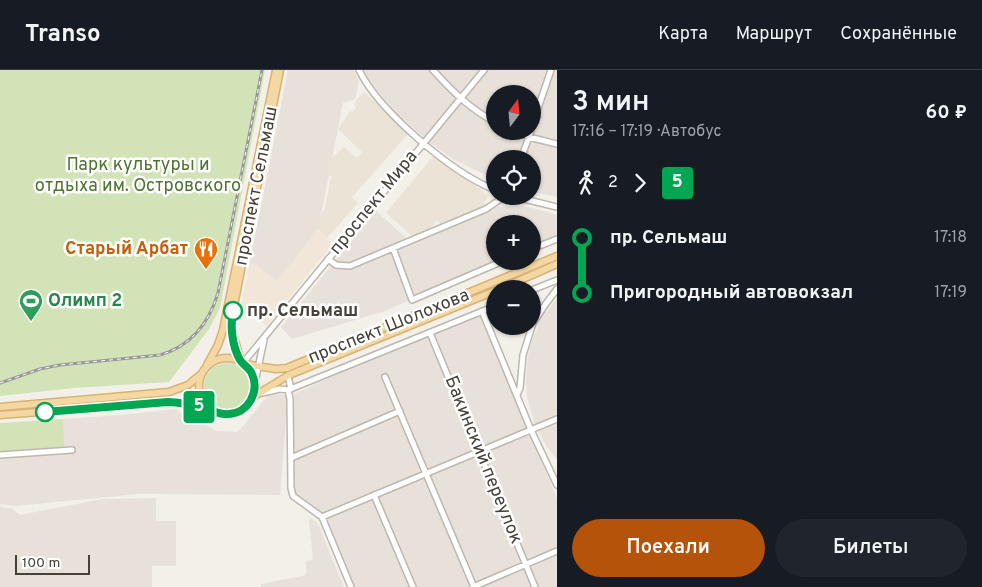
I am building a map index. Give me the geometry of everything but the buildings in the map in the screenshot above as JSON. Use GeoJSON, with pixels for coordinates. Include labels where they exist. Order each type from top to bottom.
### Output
{"type":"FeatureCollection","features":[{"type":"Feature","properties":{"kind":"main road","name":"проспект Сельмаш"},"geometry":{"type":"LineString","coordinates":[[207,365],[218,345],[223,330],[276,70]]}},
{"type":"Feature","properties":{"kind":"main road","name":"проспект Сельмаш"},"geometry":{"type":"LineString","coordinates":[[243,363],[231,328],[232,316],[280,70]]}},
{"type":"Feature","properties":{"kind":"main road","name":"проспект Шолохова"},"geometry":{"type":"LineString","coordinates":[[243,363],[257,367],[287,368],[557,256]]}},
{"type":"Feature","properties":{"kind":"main road"},"geometry":{"type":"LineString","coordinates":[[521,280],[557,264]]}},
{"type":"Feature","properties":{"kind":"main road","name":"проспект Шолохова"},"geometry":{"type":"LineString","coordinates":[[256,395],[288,376],[486,295]]}},
{"type":"Feature","properties":{"kind":"main road"},"geometry":{"type":"LineString","coordinates":[[0,407],[169,392],[188,385],[200,375],[207,365],[224,358],[230,358],[243,363],[250,370],[255,382],[256,395],[244,408],[234,413],[222,414],[182,402],[168,402],[0,415]]}},
{"type":"Feature","properties":{"kind":"main road"},"geometry":{"type":"LineString","coordinates":[[200,375],[198,382],[199,394],[204,403],[213,411]]}},
{"type":"Feature","properties":{"kind":"street"},"geometry":{"type":"LineString","coordinates":[[359,70],[366,84],[378,99],[423,143],[468,175],[486,185]]}},
{"type":"Feature","properties":{"kind":"street"},"geometry":{"type":"LineString","coordinates":[[433,70],[460,98],[486,117]]}},
{"type":"Feature","properties":{"kind":"street","name":"проспект Мира"},"geometry":{"type":"LineString","coordinates":[[243,363],[484,70]]}},
{"type":"Feature","properties":{"kind":"street"},"geometry":{"type":"LineString","coordinates":[[541,99],[551,70]]}},
{"type":"Feature","properties":{"kind":"street"},"geometry":{"type":"LineString","coordinates":[[541,138],[557,144]]}},
{"type":"Feature","properties":{"kind":"street"},"geometry":{"type":"LineString","coordinates":[[541,202],[557,206]]}},
{"type":"Feature","properties":{"kind":"street"},"geometry":{"type":"LineString","coordinates":[[328,259],[336,265],[350,266],[491,205]]}},
{"type":"Feature","properties":{"kind":"street"},"geometry":{"type":"LineString","coordinates":[[541,245],[557,239]]}},
{"type":"Feature","properties":{"kind":"street"},"geometry":{"type":"LineString","coordinates":[[392,248],[412,300],[486,268]]}},
{"type":"Feature","properties":{"kind":"street"},"geometry":{"type":"LineString","coordinates":[[541,286],[557,280]]}},
{"type":"Feature","properties":{"kind":"street"},"geometry":{"type":"LineString","coordinates":[[541,311],[557,289]]}},
{"type":"Feature","properties":{"kind":"street"},"geometry":{"type":"LineString","coordinates":[[256,395],[280,389],[289,389],[486,309]]}},
{"type":"Feature","properties":{"kind":"street"},"geometry":{"type":"LineString","coordinates":[[482,311],[531,430],[557,485]]}},
{"type":"Feature","properties":{"kind":"street","name":"Бакинский переулок"},"geometry":{"type":"LineString","coordinates":[[430,333],[535,587]]}},
{"type":"Feature","properties":{"kind":"street"},"geometry":{"type":"LineString","coordinates":[[517,395],[520,388],[523,355],[529,335]]}},
{"type":"Feature","properties":{"kind":"street","name":"проспект Мира"},"geometry":{"type":"LineString","coordinates":[[255,382],[257,367],[266,337]]}},
{"type":"Feature","properties":{"kind":"street"},"geometry":{"type":"LineString","coordinates":[[288,376],[291,488],[293,496],[322,517],[351,587]]}},
{"type":"Feature","properties":{"kind":"street"},"geometry":{"type":"LineString","coordinates":[[385,376],[474,587],[557,551]]}},
{"type":"Feature","properties":{"kind":"street"},"geometry":{"type":"LineString","coordinates":[[290,458],[400,411]]}},
{"type":"Feature","properties":{"kind":"street"},"geometry":{"type":"LineString","coordinates":[[322,517],[557,420]]}},
{"type":"Feature","properties":{"kind":"street"},"geometry":{"type":"LineString","coordinates":[[0,455],[72,450]]}},
{"type":"Feature","properties":{"kind":"street"},"geometry":{"type":"LineString","coordinates":[[374,495],[413,587]]}},
{"type":"Feature","properties":{"kind":"shaded area"},"geometry":{"type":"Polygon","coordinates":[[[288,70],[354,70],[359,82],[355,99],[343,103],[318,230],[277,281],[250,261],[288,70]]]}},
{"type":"Feature","properties":{"kind":"shaded area"},"geometry":{"type":"Polygon","coordinates":[[[363,70],[557,70],[557,197],[541,194],[541,150],[486,150],[486,176],[453,159],[429,142],[396,113],[370,82],[363,70]]]}},
{"type":"Feature","properties":{"kind":"shaded area"},"geometry":{"type":"Polygon","coordinates":[[[364,92],[409,133],[352,197],[358,203],[327,238],[315,227],[325,208],[331,176],[327,174],[329,160],[344,147],[357,158],[362,152],[338,129],[350,111],[353,112],[356,107],[354,105],[355,102],[364,92]]]}},
{"type":"Feature","properties":{"kind":"shaded area"},"geometry":{"type":"Polygon","coordinates":[[[434,155],[486,194],[484,203],[486,205],[441,225],[437,220],[427,232],[412,236],[386,213],[434,155]]]}},
{"type":"Feature","properties":{"kind":"shaded area"},"geometry":{"type":"Polygon","coordinates":[[[496,207],[529,207],[557,215],[557,238],[541,245],[541,215],[486,215],[486,267],[385,311],[292,339],[281,327],[376,211],[412,243],[496,207]]]}},
{"type":"Feature","properties":{"kind":"shaded area"},"geometry":{"type":"Polygon","coordinates":[[[318,230],[332,244],[267,326],[241,306],[250,261],[277,281],[318,230]]]}},
{"type":"Feature","properties":{"kind":"shaded area"},"geometry":{"type":"Polygon","coordinates":[[[557,298],[557,460],[547,447],[535,425],[527,397],[528,355],[535,335],[541,335],[542,318],[557,298]]]}},
{"type":"Feature","properties":{"kind":"shaded area"},"geometry":{"type":"Polygon","coordinates":[[[478,310],[486,329],[486,335],[488,335],[557,499],[557,587],[348,587],[321,524],[326,522],[323,514],[294,496],[294,394],[478,310]]]}},
{"type":"Feature","properties":{"kind":"shaded area"},"geometry":{"type":"Polygon","coordinates":[[[269,394],[288,395],[280,495],[139,494],[15,506],[0,504],[0,424],[175,409],[217,431],[238,432],[269,394]]]}},
{"type":"Feature","properties":{"kind":"shaded area"},"geometry":{"type":"Polygon","coordinates":[[[156,498],[156,521],[176,521],[176,566],[152,566],[152,587],[0,587],[0,506],[11,508],[20,515],[102,499],[156,498]]]}},
{"type":"Feature","properties":{"kind":"shaded area"},"geometry":{"type":"Polygon","coordinates":[[[311,518],[318,524],[344,587],[261,587],[261,584],[306,575],[306,561],[313,559],[309,520],[311,518]]]}},
{"type":"Feature","properties":{"kind":"green space","name":"Парк культуры и отдыха им. Островского"},"geometry":{"type":"Polygon","coordinates":[[[0,70],[265,70],[220,308],[209,329],[169,382],[74,388],[0,396],[0,70]]]}},
{"type":"Feature","properties":{"kind":"green space"},"geometry":{"type":"Polygon","coordinates":[[[222,363],[232,363],[246,373],[250,386],[246,399],[240,405],[232,409],[222,409],[208,399],[204,391],[204,381],[214,367],[222,363]]]}},
{"type":"Feature","properties":{"kind":"green space"},"geometry":{"type":"Polygon","coordinates":[[[63,419],[64,447],[0,451],[0,423],[63,419]]]}},
{"type":"Feature","properties":{"kind":"railway"},"geometry":{"type":"LineString","coordinates":[[0,383],[40,369],[60,365],[160,355],[181,346],[197,332],[210,314],[218,293],[262,70]]}},
{"type":"Feature","properties":{"kind":"bus line","name":"5"},"geometry":{"type":"LineString","coordinates":[[45,412],[154,402],[182,402],[222,414],[234,413],[244,408],[253,397],[255,382],[250,370],[241,361],[236,346],[231,328],[233,311]]}},
{"type":"Feature","properties":{"kind":"place","name":"Старый Арбат"},"geometry":{"type":"Point","coordinates":[206,270]}},
{"type":"Feature","properties":{"kind":"place","name":"пр. Сельмаш"},"geometry":{"type":"Point","coordinates":[233,311]}},
{"type":"Feature","properties":{"kind":"place","name":"Олимп 2"},"geometry":{"type":"Point","coordinates":[31,322]}}]}
